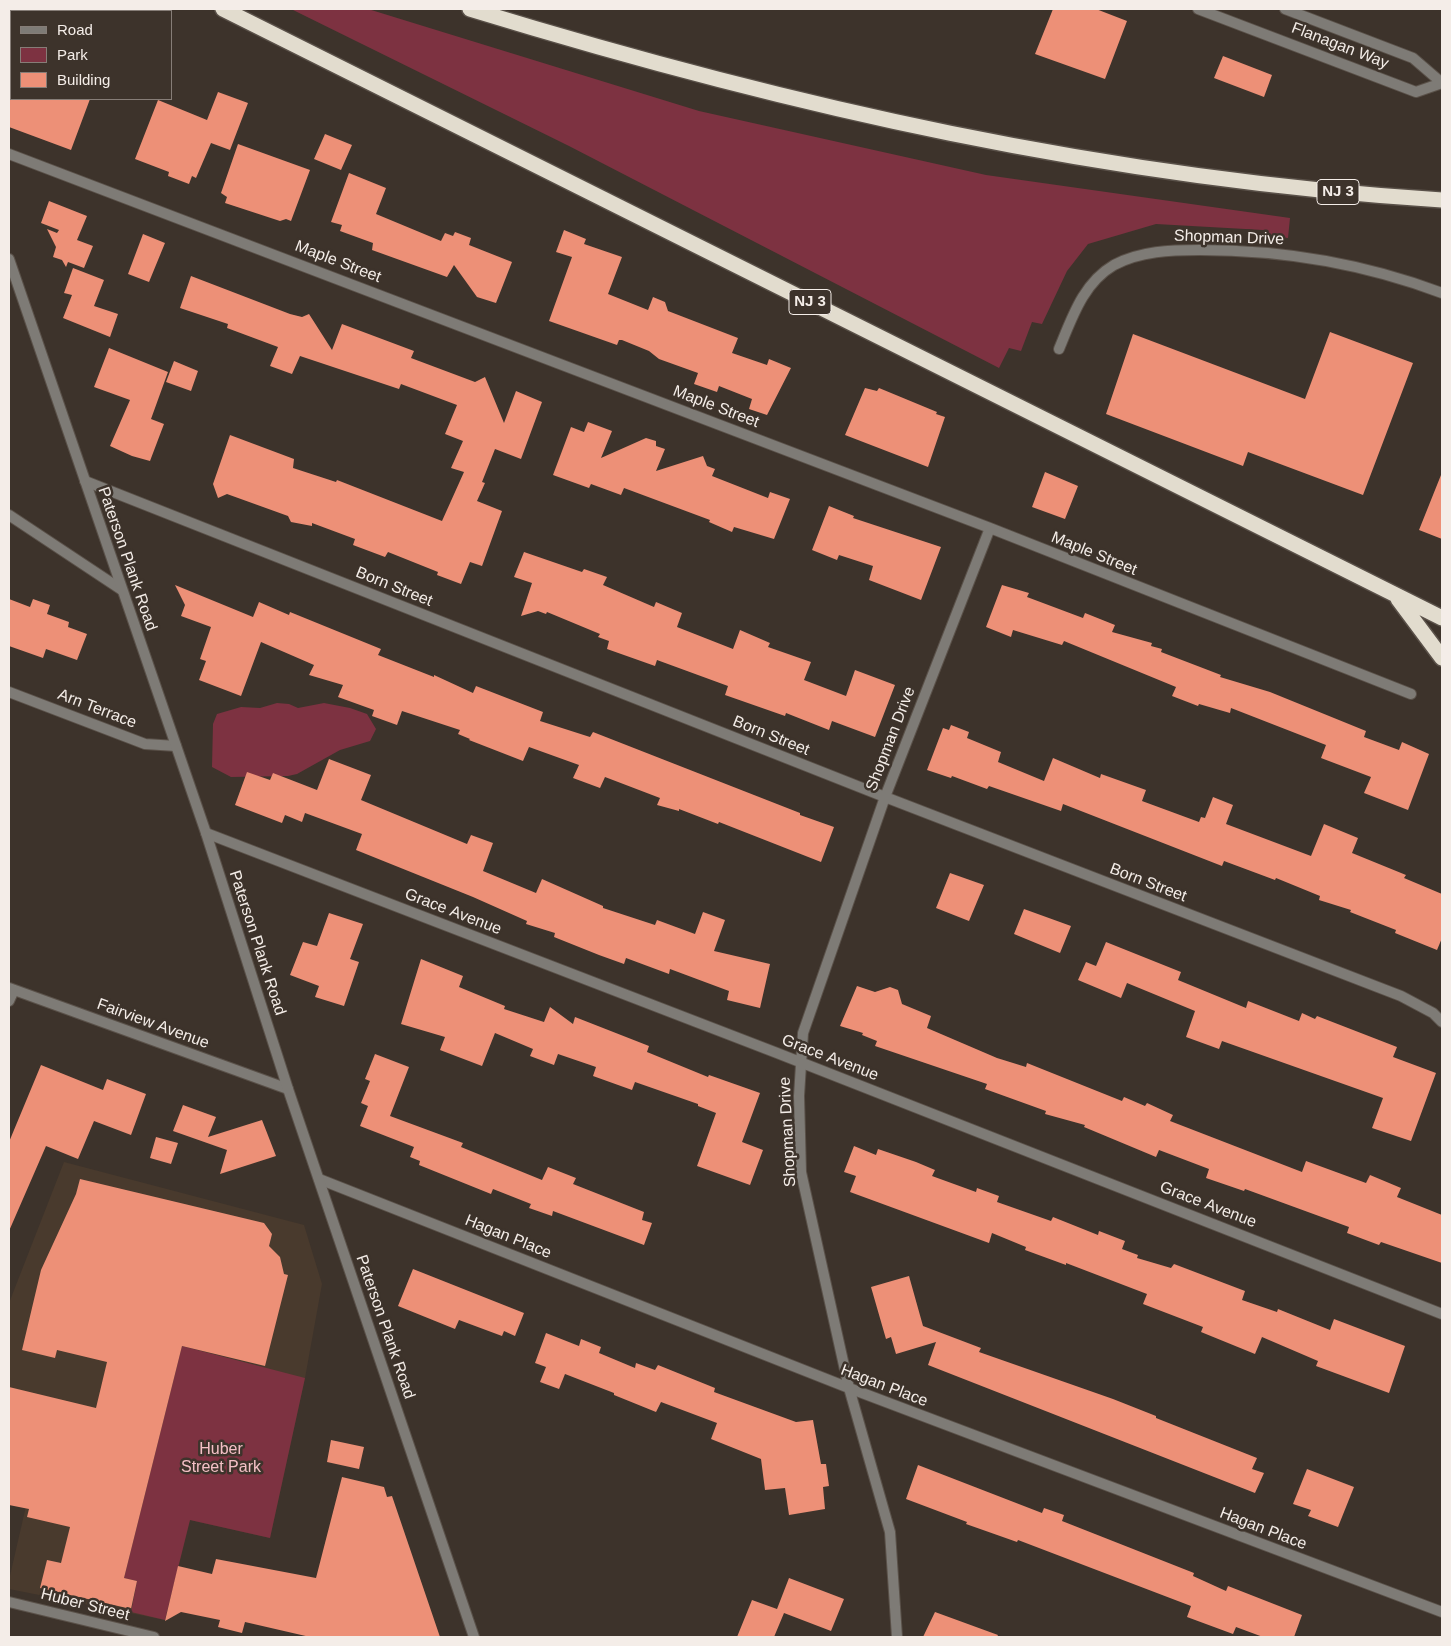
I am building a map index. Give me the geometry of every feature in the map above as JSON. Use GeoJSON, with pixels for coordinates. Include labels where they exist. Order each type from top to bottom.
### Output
{"type":"FeatureCollection","features":[{"type":"Feature","properties":{"kind":"highway","name":"NJ 3"},"geometry":{"type":"LineString","coordinates":[[224,9],[1442,618]]}},
{"type":"Feature","properties":{"kind":"highway","name":"NJ 3"},"geometry":{"type":"LineString","coordinates":[[470,9],[610,52],[746,88],[978,140],[1107,163],[1234,181],[1442,200]]}},
{"type":"Feature","properties":{"kind":"highway"},"geometry":{"type":"LineString","coordinates":[[1396,595],[1442,658]]}},
{"type":"Feature","properties":{"kind":"street","name":"Flanagan Way"},"geometry":{"type":"LineString","coordinates":[[1198,9],[1345,63],[1416,92],[1442,83]]}},
{"type":"Feature","properties":{"kind":"street","name":"Flanagan Way"},"geometry":{"type":"LineString","coordinates":[[1285,9],[1413,58],[1442,83]]}},
{"type":"Feature","properties":{"kind":"street","name":"Maple Street"},"geometry":{"type":"LineString","coordinates":[[9,154],[990,528],[1411,694]]}},
{"type":"Feature","properties":{"kind":"street","name":"Shopman Drive"},"geometry":{"type":"LineString","coordinates":[[1059,349],[1082,297],[1090,286],[1114,265],[1148,253],[1216,250],[1286,254],[1396,277],[1442,293]]}},
{"type":"Feature","properties":{"kind":"street","name":"Paterson Plank Road"},"geometry":{"type":"LineString","coordinates":[[9,259],[206,833],[288,1089],[474,1637]]}},
{"type":"Feature","properties":{"kind":"street","name":"Born Street"},"geometry":{"type":"LineString","coordinates":[[85,481],[885,797],[1401,996],[1433,1013],[1442,1022]]}},
{"type":"Feature","properties":{"kind":"street"},"geometry":{"type":"LineString","coordinates":[[9,515],[122,590]]}},
{"type":"Feature","properties":{"kind":"street","name":"Shopman Drive"},"geometry":{"type":"LineString","coordinates":[[897,1637],[890,1532],[849,1388],[801,1172],[800,1062],[803,1033],[885,797],[990,528]]}},
{"type":"Feature","properties":{"kind":"street","name":"Arn Terrace"},"geometry":{"type":"LineString","coordinates":[[9,692],[144,744],[176,746]]}},
{"type":"Feature","properties":{"kind":"street","name":"Grace Avenue"},"geometry":{"type":"LineString","coordinates":[[206,833],[800,1062],[1442,1314]]}},
{"type":"Feature","properties":{"kind":"street"},"geometry":{"type":"LineString","coordinates":[[9,1001],[11,989]]}},
{"type":"Feature","properties":{"kind":"street","name":"Fairview Avenue"},"geometry":{"type":"LineString","coordinates":[[11,989],[288,1089]]}},
{"type":"Feature","properties":{"kind":"street","name":"Hagan Place"},"geometry":{"type":"LineString","coordinates":[[319,1179],[849,1388],[1442,1612]]}},
{"type":"Feature","properties":{"kind":"street","name":"Huber Street"},"geometry":{"type":"LineString","coordinates":[[9,1602],[154,1637]]}},
{"type":"Feature","properties":{"kind":"shaded area"},"geometry":{"type":"Polygon","coordinates":[[[64,1162],[304,1225],[322,1284],[305,1378],[270,1538],[190,1520],[165,1620],[9,1589],[9,1580],[32,1480],[9,1473],[9,1303],[64,1162]]]}},
{"type":"Feature","properties":{"kind":"green space"},"geometry":{"type":"Polygon","coordinates":[[[291,9],[368,9],[699,111],[986,175],[1290,218],[1288,238],[1263,235],[1263,230],[1156,224],[1088,244],[1067,271],[1042,324],[1032,322],[1021,351],[1009,348],[999,368],[569,146],[291,9]]]}},
{"type":"Feature","properties":{"kind":"green space"},"geometry":{"type":"Polygon","coordinates":[[[277,703],[289,704],[298,708],[324,703],[350,708],[367,714],[376,729],[370,741],[340,750],[297,774],[288,776],[231,777],[212,767],[213,724],[217,714],[241,707],[260,708],[277,703]]]}},
{"type":"Feature","properties":{"kind":"green space","name":"Huber Street Park"},"geometry":{"type":"Polygon","coordinates":[[[182,1346],[305,1378],[270,1538],[190,1520],[165,1620],[131,1612],[137,1581],[124,1578],[182,1346]]]}},
{"type":"Feature","properties":{"kind":"building"},"geometry":{"type":"Polygon","coordinates":[[[1053,9],[1096,9],[1127,21],[1105,79],[1035,54],[1053,9]]]}},
{"type":"Feature","properties":{"kind":"building"},"geometry":{"type":"Polygon","coordinates":[[[1223,56],[1272,75],[1264,97],[1214,78],[1223,56]]]}},
{"type":"Feature","properties":{"kind":"building"},"geometry":{"type":"Polygon","coordinates":[[[218,92],[248,103],[230,150],[211,143],[196,178],[192,176],[189,184],[168,176],[169,172],[135,159],[158,100],[207,120],[218,92]]]}},
{"type":"Feature","properties":{"kind":"building"},"geometry":{"type":"Polygon","coordinates":[[[9,99],[90,100],[71,150],[9,127],[9,99]]]}},
{"type":"Feature","properties":{"kind":"building"},"geometry":{"type":"Polygon","coordinates":[[[325,134],[352,145],[341,170],[314,159],[325,134]]]}},
{"type":"Feature","properties":{"kind":"building"},"geometry":{"type":"Polygon","coordinates":[[[238,144],[310,170],[291,221],[286,219],[280,221],[225,203],[227,197],[221,193],[238,144]]]}},
{"type":"Feature","properties":{"kind":"building"},"geometry":{"type":"Polygon","coordinates":[[[349,173],[386,188],[376,214],[441,241],[445,233],[453,236],[455,232],[471,238],[469,245],[512,262],[496,303],[477,297],[454,265],[447,277],[372,250],[373,243],[340,231],[342,225],[331,222],[349,173]]]}},
{"type":"Feature","properties":{"kind":"building"},"geometry":{"type":"Polygon","coordinates":[[[49,201],[87,216],[77,240],[93,246],[84,268],[68,262],[66,267],[62,260],[53,257],[56,247],[47,229],[57,233],[59,230],[41,223],[49,201]]]}},
{"type":"Feature","properties":{"kind":"building"},"geometry":{"type":"Polygon","coordinates":[[[564,230],[586,239],[584,244],[622,257],[608,294],[648,310],[653,297],[665,302],[668,311],[738,338],[732,353],[767,365],[769,359],[791,368],[767,415],[749,409],[752,399],[719,386],[717,392],[694,384],[698,373],[659,359],[649,351],[622,340],[619,340],[617,345],[549,321],[572,257],[556,252],[564,230]]]}},
{"type":"Feature","properties":{"kind":"building"},"geometry":{"type":"Polygon","coordinates":[[[143,234],[165,243],[149,282],[128,274],[143,234]]]}},
{"type":"Feature","properties":{"kind":"building"},"geometry":{"type":"Polygon","coordinates":[[[73,268],[104,280],[94,306],[118,314],[110,337],[63,318],[72,295],[64,293],[73,268]]]}},
{"type":"Feature","properties":{"kind":"building"},"geometry":{"type":"Polygon","coordinates":[[[191,276],[290,314],[302,317],[309,314],[332,350],[342,324],[414,351],[411,358],[475,382],[485,377],[504,423],[516,391],[542,402],[521,459],[495,449],[482,482],[485,483],[477,501],[502,511],[482,566],[470,562],[461,584],[437,575],[438,572],[388,552],[385,557],[353,545],[355,539],[312,523],[312,526],[291,522],[288,516],[227,494],[218,498],[213,484],[230,435],[294,459],[293,468],[336,482],[337,480],[442,521],[464,472],[451,468],[463,441],[445,434],[457,405],[401,384],[399,389],[300,356],[292,374],[270,366],[278,347],[227,328],[228,324],[180,308],[191,276]]]}},
{"type":"Feature","properties":{"kind":"building"},"geometry":{"type":"Polygon","coordinates":[[[1330,332],[1413,363],[1363,495],[1248,452],[1243,466],[1106,414],[1133,334],[1305,399],[1330,332]]]}},
{"type":"Feature","properties":{"kind":"building"},"geometry":{"type":"Polygon","coordinates":[[[109,348],[168,372],[151,419],[164,424],[150,461],[132,456],[110,446],[130,400],[94,387],[109,348]]]}},
{"type":"Feature","properties":{"kind":"building"},"geometry":{"type":"Polygon","coordinates":[[[174,361],[198,371],[191,391],[166,382],[174,361]]]}},
{"type":"Feature","properties":{"kind":"building"},"geometry":{"type":"Polygon","coordinates":[[[865,388],[877,391],[879,388],[945,417],[928,467],[845,435],[865,388]]]}},
{"type":"Feature","properties":{"kind":"building"},"geometry":{"type":"Polygon","coordinates":[[[588,422],[612,431],[601,458],[646,438],[656,441],[656,446],[665,449],[656,471],[703,456],[707,466],[715,469],[712,476],[768,498],[770,492],[790,499],[774,539],[734,527],[732,532],[709,522],[710,520],[624,488],[621,495],[591,484],[589,488],[553,475],[571,427],[584,432],[588,422]]]}},
{"type":"Feature","properties":{"kind":"building"},"geometry":{"type":"Polygon","coordinates":[[[1045,472],[1078,486],[1065,519],[1032,507],[1045,472]]]}},
{"type":"Feature","properties":{"kind":"building"},"geometry":{"type":"Polygon","coordinates":[[[1442,475],[1442,539],[1419,530],[1442,475]]]}},
{"type":"Feature","properties":{"kind":"building"},"geometry":{"type":"Polygon","coordinates":[[[829,506],[854,516],[853,518],[941,547],[921,600],[869,580],[873,566],[839,555],[837,560],[812,550],[829,506]]]}},
{"type":"Feature","properties":{"kind":"building"},"geometry":{"type":"Polygon","coordinates":[[[524,552],[582,572],[584,569],[607,577],[603,585],[654,607],[656,602],[682,613],[677,627],[733,649],[740,630],[770,643],[768,647],[811,662],[804,680],[846,696],[855,670],[895,685],[875,737],[832,721],[829,730],[786,713],[785,716],[725,695],[728,686],[657,660],[655,666],[607,649],[609,641],[598,637],[600,634],[547,612],[546,614],[538,611],[521,616],[532,583],[514,577],[524,552]]]}},
{"type":"Feature","properties":{"kind":"building"},"geometry":{"type":"Polygon","coordinates":[[[175,585],[253,617],[259,602],[289,615],[290,612],[381,649],[378,655],[434,677],[434,675],[473,693],[476,686],[543,712],[540,721],[590,737],[593,732],[834,827],[821,862],[719,822],[718,824],[679,809],[679,811],[657,805],[660,798],[605,777],[600,788],[573,778],[579,765],[529,747],[523,761],[469,740],[458,734],[460,730],[402,711],[397,725],[372,716],[374,710],[338,697],[343,685],[309,675],[314,665],[261,642],[241,696],[199,680],[206,661],[200,659],[211,627],[181,616],[185,605],[175,585]]]}},
{"type":"Feature","properties":{"kind":"building"},"geometry":{"type":"Polygon","coordinates":[[[1002,585],[1029,593],[1027,597],[1083,618],[1085,613],[1115,625],[1112,632],[1152,643],[1151,646],[1162,649],[1161,652],[1221,675],[1220,677],[1270,692],[1366,731],[1364,737],[1399,750],[1402,742],[1429,754],[1408,810],[1364,793],[1371,777],[1321,758],[1326,745],[1231,708],[1230,713],[1199,704],[1198,706],[1172,696],[1176,687],[1064,641],[1062,645],[1013,630],[1011,637],[986,627],[1002,585]]]}},
{"type":"Feature","properties":{"kind":"building"},"geometry":{"type":"Polygon","coordinates":[[[9,599],[30,607],[33,599],[50,605],[47,614],[69,622],[68,627],[87,634],[77,660],[46,649],[43,658],[9,646],[9,599]]]}},
{"type":"Feature","properties":{"kind":"building"},"geometry":{"type":"Polygon","coordinates":[[[951,725],[969,732],[967,738],[1001,752],[998,762],[1044,781],[1053,758],[1100,778],[1101,774],[1146,790],[1142,801],[1199,822],[1201,817],[1205,818],[1213,797],[1233,805],[1226,824],[1311,856],[1324,824],[1358,838],[1352,853],[1406,875],[1404,878],[1442,894],[1442,938],[1437,950],[1395,933],[1396,930],[1350,912],[1351,910],[1319,900],[1320,896],[1276,878],[1275,880],[1224,861],[1222,866],[1063,804],[1061,811],[989,786],[987,789],[952,776],[951,778],[927,770],[943,728],[949,730],[951,725]]]}},
{"type":"Feature","properties":{"kind":"building"},"geometry":{"type":"Polygon","coordinates":[[[329,759],[371,775],[361,800],[467,844],[471,835],[493,843],[483,871],[536,893],[542,879],[603,906],[603,908],[655,925],[657,920],[695,934],[703,912],[725,920],[714,951],[770,964],[760,1008],[727,1000],[729,991],[670,969],[669,974],[626,958],[624,964],[554,937],[555,933],[526,924],[527,921],[473,897],[356,850],[362,834],[305,813],[302,822],[285,815],[282,823],[235,805],[247,772],[270,780],[273,773],[317,790],[329,759]]]}},
{"type":"Feature","properties":{"kind":"building"},"geometry":{"type":"Polygon","coordinates":[[[950,873],[984,885],[969,921],[936,908],[950,873]]]}},
{"type":"Feature","properties":{"kind":"building"},"geometry":{"type":"Polygon","coordinates":[[[1024,909],[1071,926],[1060,953],[1014,934],[1024,909]]]}},
{"type":"Feature","properties":{"kind":"building"},"geometry":{"type":"Polygon","coordinates":[[[329,913],[363,924],[350,959],[359,962],[344,1006],[315,997],[319,986],[290,975],[303,942],[317,946],[329,913]]]}},
{"type":"Feature","properties":{"kind":"building"},"geometry":{"type":"Polygon","coordinates":[[[1106,942],[1181,972],[1178,980],[1246,1008],[1248,1001],[1299,1021],[1302,1013],[1315,1019],[1317,1016],[1397,1047],[1393,1057],[1436,1073],[1411,1141],[1372,1128],[1383,1098],[1222,1041],[1219,1049],[1186,1037],[1195,1011],[1127,983],[1121,998],[1078,980],[1086,962],[1096,966],[1106,942]]]}},
{"type":"Feature","properties":{"kind":"building"},"geometry":{"type":"Polygon","coordinates":[[[421,959],[463,976],[459,987],[505,1006],[504,1009],[544,1022],[550,1007],[573,1024],[575,1017],[649,1046],[647,1052],[708,1077],[709,1075],[760,1093],[742,1142],[763,1150],[750,1185],[697,1166],[716,1113],[698,1106],[698,1104],[635,1082],[632,1090],[593,1076],[596,1067],[558,1054],[554,1065],[530,1056],[533,1049],[495,1033],[482,1066],[440,1050],[445,1037],[401,1024],[421,959]]]}},
{"type":"Feature","properties":{"kind":"building"},"geometry":{"type":"Polygon","coordinates":[[[857,986],[875,992],[890,987],[898,990],[902,1004],[931,1016],[927,1028],[997,1058],[1026,1067],[1027,1063],[1122,1101],[1124,1097],[1145,1106],[1147,1103],[1173,1115],[1170,1121],[1302,1172],[1306,1161],[1366,1183],[1370,1175],[1401,1188],[1397,1197],[1442,1215],[1442,1263],[1381,1242],[1379,1245],[1347,1233],[1349,1227],[1245,1189],[1244,1191],[1206,1178],[1209,1169],[1159,1150],[1156,1157],[1084,1127],[1085,1125],[1045,1114],[1046,1111],[985,1089],[987,1084],[875,1046],[877,1041],[862,1035],[863,1033],[840,1026],[857,986]]]}},
{"type":"Feature","properties":{"kind":"building"},"geometry":{"type":"Polygon","coordinates":[[[375,1054],[409,1067],[390,1116],[463,1143],[461,1147],[542,1180],[548,1167],[576,1178],[573,1184],[644,1212],[642,1220],[652,1223],[644,1245],[553,1211],[552,1216],[529,1208],[531,1204],[493,1189],[491,1194],[419,1165],[420,1161],[410,1157],[414,1147],[360,1126],[368,1106],[361,1103],[370,1081],[365,1079],[375,1054]]]}},
{"type":"Feature","properties":{"kind":"building"},"geometry":{"type":"Polygon","coordinates":[[[41,1065],[103,1090],[107,1079],[146,1094],[131,1135],[94,1121],[78,1159],[46,1146],[9,1231],[9,1142],[41,1065]]]}},
{"type":"Feature","properties":{"kind":"building"},"geometry":{"type":"Polygon","coordinates":[[[183,1105],[216,1117],[208,1137],[262,1120],[276,1156],[220,1174],[227,1150],[173,1131],[183,1105]]]}},
{"type":"Feature","properties":{"kind":"building"},"geometry":{"type":"Polygon","coordinates":[[[156,1137],[178,1143],[171,1164],[150,1158],[156,1137]]]}},
{"type":"Feature","properties":{"kind":"building"},"geometry":{"type":"Polygon","coordinates":[[[854,1146],[876,1155],[878,1149],[916,1162],[935,1170],[932,1176],[976,1192],[977,1188],[999,1196],[997,1202],[1051,1221],[1053,1217],[1098,1235],[1099,1231],[1125,1241],[1122,1249],[1138,1255],[1137,1258],[1171,1268],[1174,1264],[1245,1291],[1242,1300],[1277,1312],[1278,1309],[1330,1330],[1334,1319],[1405,1346],[1389,1393],[1316,1366],[1318,1361],[1262,1337],[1255,1354],[1201,1332],[1203,1327],[1143,1304],[1147,1294],[1066,1263],[1066,1265],[1025,1250],[1026,1247],[992,1233],[989,1243],[850,1192],[856,1176],[844,1172],[854,1146]]]}},
{"type":"Feature","properties":{"kind":"building"},"geometry":{"type":"Polygon","coordinates":[[[80,1179],[264,1223],[272,1234],[269,1246],[280,1257],[284,1274],[288,1275],[265,1366],[182,1346],[124,1578],[137,1581],[131,1609],[40,1588],[47,1560],[61,1563],[70,1527],[27,1517],[29,1509],[9,1505],[9,1387],[96,1408],[107,1362],[57,1350],[55,1358],[22,1350],[41,1270],[76,1194],[80,1179]]]}},
{"type":"Feature","properties":{"kind":"building"},"geometry":{"type":"Polygon","coordinates":[[[413,1269],[524,1313],[515,1336],[504,1331],[502,1336],[459,1320],[455,1329],[398,1306],[413,1269]]]}},
{"type":"Feature","properties":{"kind":"building"},"geometry":{"type":"Polygon","coordinates":[[[909,1276],[923,1326],[981,1348],[979,1352],[1113,1399],[1257,1458],[1252,1469],[1264,1473],[1255,1493],[928,1365],[936,1342],[896,1354],[891,1337],[886,1339],[871,1287],[909,1276]]]}},
{"type":"Feature","properties":{"kind":"building"},"geometry":{"type":"Polygon","coordinates":[[[546,1333],[579,1346],[581,1339],[601,1347],[599,1353],[635,1368],[636,1363],[655,1370],[658,1365],[715,1388],[714,1392],[796,1422],[813,1420],[821,1464],[826,1464],[829,1486],[823,1487],[825,1509],[789,1515],[785,1488],[765,1490],[761,1459],[711,1439],[717,1423],[661,1402],[656,1412],[565,1374],[559,1389],[540,1382],[546,1367],[535,1363],[546,1333]]]}},
{"type":"Feature","properties":{"kind":"building"},"geometry":{"type":"Polygon","coordinates":[[[331,1440],[364,1447],[359,1469],[327,1462],[331,1440]]]}},
{"type":"Feature","properties":{"kind":"building"},"geometry":{"type":"Polygon","coordinates":[[[918,1465],[1042,1513],[1044,1508],[1064,1515],[1062,1521],[1194,1573],[1193,1576],[1226,1591],[1228,1586],[1302,1615],[1294,1637],[1263,1637],[1236,1627],[1233,1634],[1187,1617],[1191,1606],[1018,1540],[1017,1542],[966,1524],[967,1522],[906,1499],[918,1465]]]}},
{"type":"Feature","properties":{"kind":"building"},"geometry":{"type":"Polygon","coordinates":[[[1307,1469],[1354,1487],[1338,1527],[1308,1516],[1311,1510],[1293,1504],[1307,1469]]]}},
{"type":"Feature","properties":{"kind":"building"},"geometry":{"type":"Polygon","coordinates":[[[342,1477],[384,1487],[387,1497],[392,1496],[440,1637],[310,1637],[245,1622],[242,1633],[218,1627],[220,1620],[181,1612],[165,1621],[178,1566],[212,1574],[216,1559],[316,1578],[342,1477]]]}},
{"type":"Feature","properties":{"kind":"building"},"geometry":{"type":"Polygon","coordinates":[[[789,1578],[844,1599],[831,1631],[784,1613],[774,1637],[737,1637],[752,1600],[777,1609],[789,1578]]]}},
{"type":"Feature","properties":{"kind":"building"},"geometry":{"type":"Polygon","coordinates":[[[935,1612],[998,1635],[997,1637],[923,1637],[935,1612]]]}}]}
